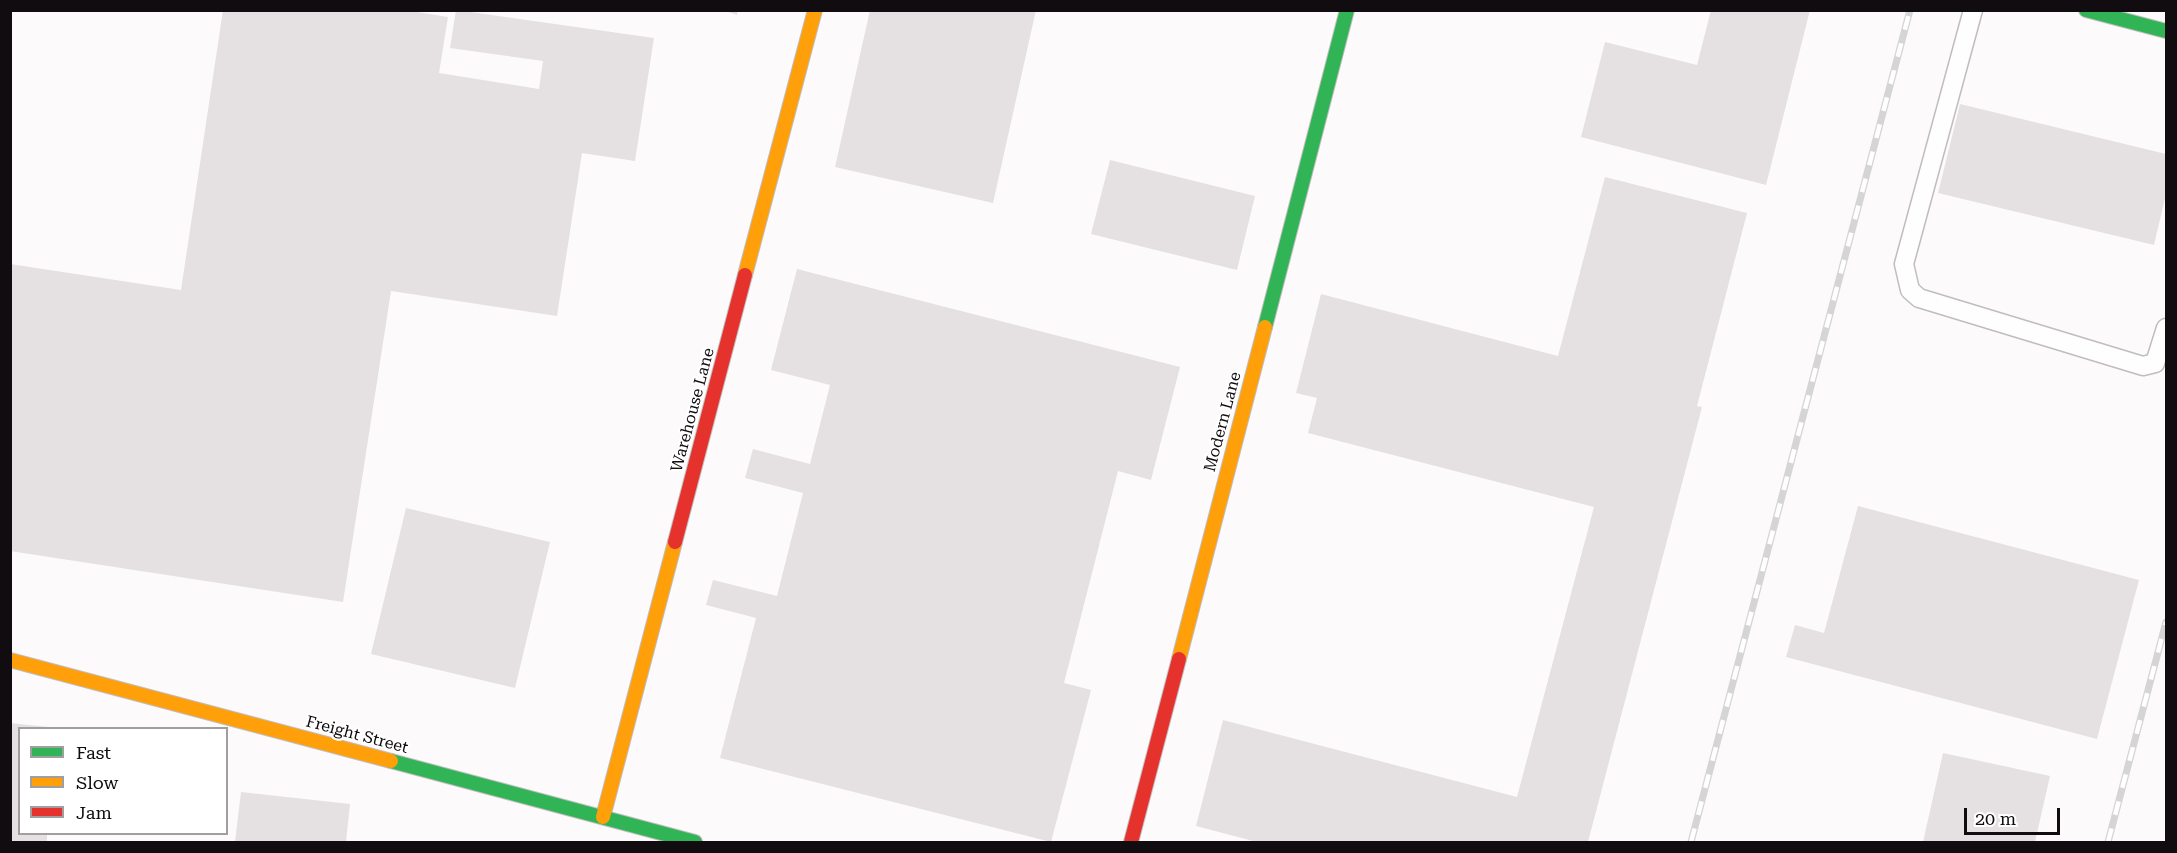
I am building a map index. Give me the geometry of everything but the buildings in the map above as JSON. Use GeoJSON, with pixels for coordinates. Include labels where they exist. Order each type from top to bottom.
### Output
{"type":"FeatureCollection","features":[{"type":"Feature","properties":{"kind":"street","name":"Warehouse Lane"},"geometry":{"type":"LineString","coordinates":[[603,818],[815,10]]}},
{"type":"Feature","properties":{"kind":"street","name":"Modern Lane"},"geometry":{"type":"LineString","coordinates":[[1131,843],[1347,10]]}},
{"type":"Feature","properties":{"kind":"street"},"geometry":{"type":"LineString","coordinates":[[2086,10],[2166,32]]}},
{"type":"Feature","properties":{"kind":"street","name":"Freight Street"},"geometry":{"type":"LineString","coordinates":[[10,660],[695,843]]}},
{"type":"Feature","properties":{"kind":"lane"},"geometry":{"type":"LineString","coordinates":[[1973,10],[1904,264],[1910,290],[1918,298],[2143,366],[2155,363],[2166,328]]}},
{"type":"Feature","properties":{"kind":"railway"},"geometry":{"type":"LineString","coordinates":[[1691,842],[1910,10]]}},
{"type":"Feature","properties":{"kind":"railway"},"geometry":{"type":"LineString","coordinates":[[2108,842],[2166,622]]}},
{"type":"Feature","properties":{"kind":"traffic: fast"},"geometry":{"type":"LineString","coordinates":[[1265,327],[1347,10]]}},
{"type":"Feature","properties":{"kind":"traffic: fast"},"geometry":{"type":"LineString","coordinates":[[2086,10],[2166,31]]}},
{"type":"Feature","properties":{"kind":"traffic: fast"},"geometry":{"type":"LineString","coordinates":[[391,761],[695,842]]}},
{"type":"Feature","properties":{"kind":"traffic: slow"},"geometry":{"type":"LineString","coordinates":[[745,275],[815,10]]}},
{"type":"Feature","properties":{"kind":"traffic: slow"},"geometry":{"type":"LineString","coordinates":[[1179,659],[1265,327]]}},
{"type":"Feature","properties":{"kind":"traffic: slow"},"geometry":{"type":"LineString","coordinates":[[603,817],[675,542]]}},
{"type":"Feature","properties":{"kind":"traffic: slow"},"geometry":{"type":"LineString","coordinates":[[10,660],[391,761]]}},
{"type":"Feature","properties":{"kind":"traffic: jam"},"geometry":{"type":"LineString","coordinates":[[675,542],[745,275]]}},
{"type":"Feature","properties":{"kind":"traffic: jam"},"geometry":{"type":"LineString","coordinates":[[1131,842],[1179,659]]}}]}
